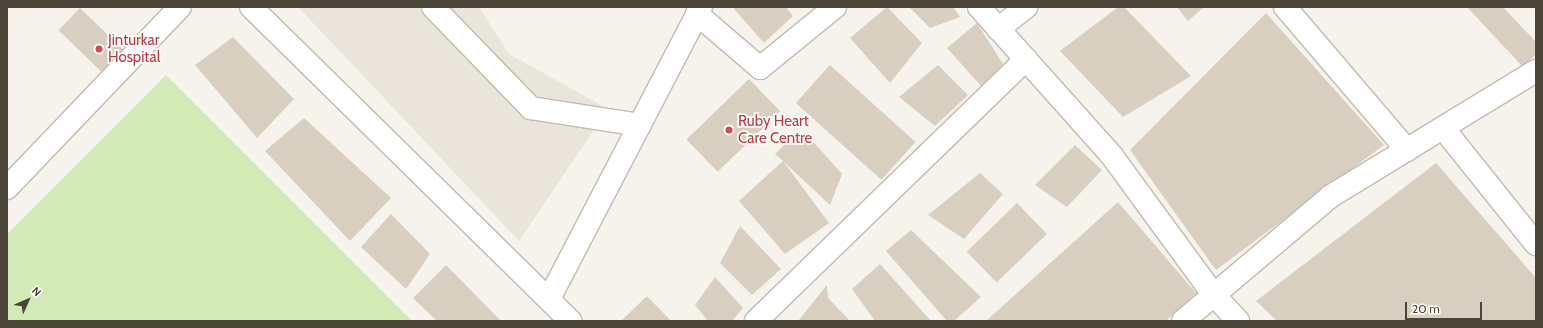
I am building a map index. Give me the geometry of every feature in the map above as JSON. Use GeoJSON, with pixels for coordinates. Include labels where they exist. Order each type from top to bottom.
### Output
{"type":"FeatureCollection","features":[{"type":"Feature","properties":{"kind":"street"},"geometry":{"type":"LineString","coordinates":[[7,188],[180,7]]}},
{"type":"Feature","properties":{"kind":"street"},"geometry":{"type":"LineString","coordinates":[[251,7],[571,321]]}},
{"type":"Feature","properties":{"kind":"street"},"geometry":{"type":"LineString","coordinates":[[433,7],[531,108],[640,125]]}},
{"type":"Feature","properties":{"kind":"street"},"geometry":{"type":"LineString","coordinates":[[549,299],[699,11],[760,68],[835,7]]}},
{"type":"Feature","properties":{"kind":"street"},"geometry":{"type":"LineString","coordinates":[[979,7],[1112,156],[1213,294],[1238,321]]}},
{"type":"Feature","properties":{"kind":"street"},"geometry":{"type":"LineString","coordinates":[[998,28],[1026,7]]}},
{"type":"Feature","properties":{"kind":"street"},"geometry":{"type":"LineString","coordinates":[[1285,7],[1407,150]]}},
{"type":"Feature","properties":{"kind":"street"},"geometry":{"type":"LineString","coordinates":[[756,321],[1026,59]]}},
{"type":"Feature","properties":{"kind":"street"},"geometry":{"type":"LineString","coordinates":[[1183,321],[1213,294],[1331,196],[1536,71]]}},
{"type":"Feature","properties":{"kind":"street"},"geometry":{"type":"LineString","coordinates":[[1443,128],[1536,244]]}},
{"type":"Feature","properties":{"kind":"shaded area"},"geometry":{"type":"Polygon","coordinates":[[[298,7],[479,7],[509,54],[608,109],[519,241],[298,7]]]}},
{"type":"Feature","properties":{"kind":"green space"},"geometry":{"type":"Polygon","coordinates":[[[166,75],[412,321],[7,321],[7,234],[166,75]]]}},
{"type":"Feature","properties":{"kind":"building"},"geometry":{"type":"Polygon","coordinates":[[[736,7],[786,7],[793,16],[764,43],[734,9],[736,7]]]}},
{"type":"Feature","properties":{"kind":"building"},"geometry":{"type":"Polygon","coordinates":[[[887,7],[922,43],[890,83],[850,38],[887,7]]]}},
{"type":"Feature","properties":{"kind":"building"},"geometry":{"type":"Polygon","coordinates":[[[909,7],[953,7],[960,17],[930,28],[909,7]]]}},
{"type":"Feature","properties":{"kind":"building"},"geometry":{"type":"Polygon","coordinates":[[[1118,7],[1124,7],[1191,76],[1123,117],[1060,51],[1118,7]]]}},
{"type":"Feature","properties":{"kind":"building"},"geometry":{"type":"Polygon","coordinates":[[[1177,7],[1204,7],[1188,21],[1177,7]]]}},
{"type":"Feature","properties":{"kind":"building"},"geometry":{"type":"Polygon","coordinates":[[[1467,7],[1503,7],[1536,42],[1536,54],[1523,67],[1467,7]]]}},
{"type":"Feature","properties":{"kind":"building"},"geometry":{"type":"Polygon","coordinates":[[[80,8],[125,52],[104,74],[58,30],[80,8]]]}},
{"type":"Feature","properties":{"kind":"building"},"geometry":{"type":"Polygon","coordinates":[[[1266,13],[1384,145],[1216,270],[1130,150],[1266,13]]]}},
{"type":"Feature","properties":{"kind":"building"},"geometry":{"type":"Polygon","coordinates":[[[977,23],[1003,64],[982,87],[947,48],[977,23]]]}},
{"type":"Feature","properties":{"kind":"building"},"geometry":{"type":"Polygon","coordinates":[[[233,37],[294,99],[257,138],[195,65],[233,37]]]}},
{"type":"Feature","properties":{"kind":"building"},"geometry":{"type":"Polygon","coordinates":[[[830,65],[915,142],[881,180],[796,103],[830,65]]]}},
{"type":"Feature","properties":{"kind":"building"},"geometry":{"type":"Polygon","coordinates":[[[938,65],[968,95],[935,126],[899,97],[938,65]]]}},
{"type":"Feature","properties":{"kind":"building"},"geometry":{"type":"Polygon","coordinates":[[[749,79],[780,111],[718,172],[686,139],[749,79]]]}},
{"type":"Feature","properties":{"kind":"building"},"geometry":{"type":"Polygon","coordinates":[[[304,118],[391,198],[350,241],[265,151],[304,118]]]}},
{"type":"Feature","properties":{"kind":"building"},"geometry":{"type":"Polygon","coordinates":[[[794,135],[810,138],[842,174],[830,205],[775,154],[794,135]]]}},
{"type":"Feature","properties":{"kind":"building"},"geometry":{"type":"Polygon","coordinates":[[[1075,145],[1102,170],[1067,207],[1035,185],[1075,145]]]}},
{"type":"Feature","properties":{"kind":"building"},"geometry":{"type":"Polygon","coordinates":[[[783,161],[829,223],[785,254],[739,201],[783,161]]]}},
{"type":"Feature","properties":{"kind":"building"},"geometry":{"type":"Polygon","coordinates":[[[1436,163],[1536,278],[1536,321],[1277,321],[1256,301],[1436,163]]]}},
{"type":"Feature","properties":{"kind":"building"},"geometry":{"type":"Polygon","coordinates":[[[980,173],[1003,194],[964,239],[928,215],[980,173]]]}},
{"type":"Feature","properties":{"kind":"building"},"geometry":{"type":"Polygon","coordinates":[[[1118,202],[1196,293],[1166,321],[986,321],[1118,202]]]}},
{"type":"Feature","properties":{"kind":"building"},"geometry":{"type":"Polygon","coordinates":[[[1017,203],[1047,234],[997,283],[967,252],[1017,203]]]}},
{"type":"Feature","properties":{"kind":"building"},"geometry":{"type":"Polygon","coordinates":[[[391,214],[430,254],[406,289],[361,247],[391,214]]]}},
{"type":"Feature","properties":{"kind":"building"},"geometry":{"type":"Polygon","coordinates":[[[740,226],[781,269],[752,295],[720,263],[740,226]]]}},
{"type":"Feature","properties":{"kind":"building"},"geometry":{"type":"Polygon","coordinates":[[[911,230],[981,297],[954,321],[947,321],[886,251],[911,230]]]}},
{"type":"Feature","properties":{"kind":"building"},"geometry":{"type":"Polygon","coordinates":[[[880,264],[931,321],[875,321],[852,289],[880,264]]]}},
{"type":"Feature","properties":{"kind":"building"},"geometry":{"type":"Polygon","coordinates":[[[446,265],[501,321],[437,321],[413,298],[446,265]]]}},
{"type":"Feature","properties":{"kind":"building"},"geometry":{"type":"Polygon","coordinates":[[[715,277],[743,308],[732,321],[708,321],[695,305],[715,277]]]}},
{"type":"Feature","properties":{"kind":"building"},"geometry":{"type":"Polygon","coordinates":[[[827,285],[828,298],[850,321],[798,321],[827,285]]]}},
{"type":"Feature","properties":{"kind":"building"},"geometry":{"type":"Polygon","coordinates":[[[647,296],[671,321],[621,321],[647,296]]]}},
{"type":"Feature","properties":{"kind":"place","name":"Jinturkar Hospital"},"geometry":{"type":"Point","coordinates":[99,49]}},
{"type":"Feature","properties":{"kind":"place","name":"Ruby Heart Care Centre"},"geometry":{"type":"Point","coordinates":[729,130]}}]}
